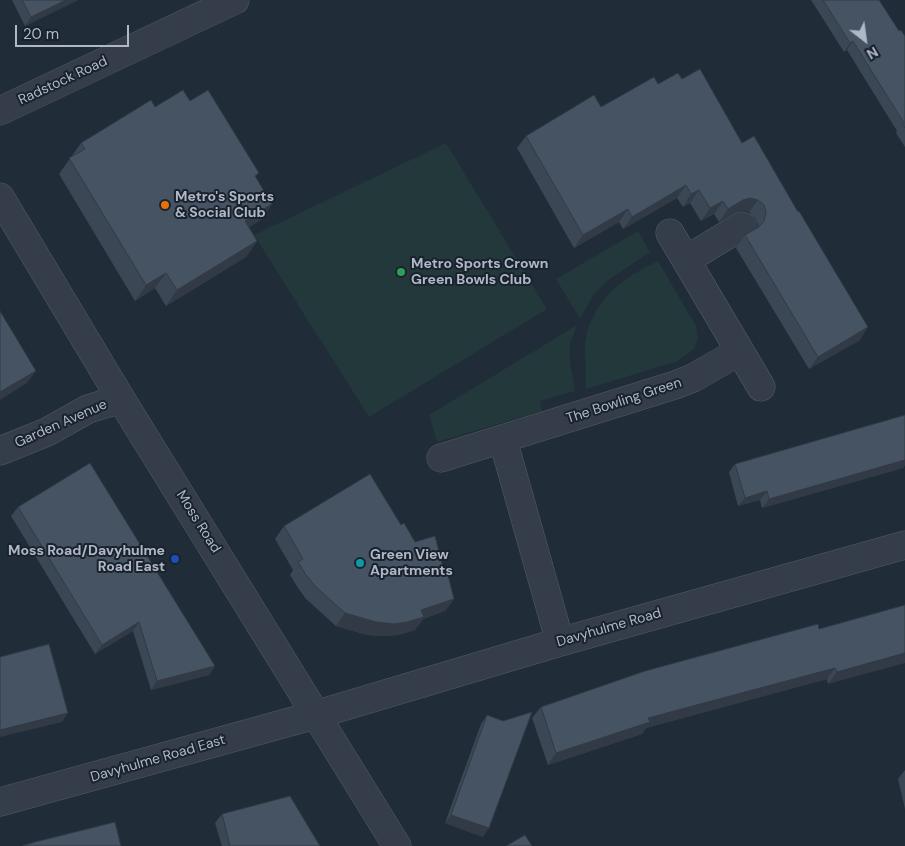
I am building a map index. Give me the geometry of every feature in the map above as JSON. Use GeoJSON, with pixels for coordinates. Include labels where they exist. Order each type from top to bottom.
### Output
{"type":"FeatureCollection","features":[{"type":"Feature","properties":{"kind":"street","name":"Radstock Road"},"geometry":{"type":"LineString","coordinates":[[0,111],[235,0]]}},
{"type":"Feature","properties":{"kind":"street","name":"Moss Road"},"geometry":{"type":"LineString","coordinates":[[0,197],[121,399],[397,846]]}},
{"type":"Feature","properties":{"kind":"street"},"geometry":{"type":"LineString","coordinates":[[686,260],[742,226]]}},
{"type":"Feature","properties":{"kind":"street"},"geometry":{"type":"LineString","coordinates":[[670,233],[761,387]]}},
{"type":"Feature","properties":{"kind":"street","name":"The Bowling Green"},"geometry":{"type":"LineString","coordinates":[[441,458],[684,382],[709,370],[740,351]]}},
{"type":"Feature","properties":{"kind":"street","name":"Garden Avenue"},"geometry":{"type":"LineString","coordinates":[[0,451],[47,432],[88,409],[121,399]]}},
{"type":"Feature","properties":{"kind":"street"},"geometry":{"type":"LineString","coordinates":[[503,440],[560,642]]}},
{"type":"Feature","properties":{"kind":"street","name":"Davyhulme Road"},"geometry":{"type":"LineString","coordinates":[[315,715],[560,642],[905,546]]}},
{"type":"Feature","properties":{"kind":"street","name":"Davyhulme Road East"},"geometry":{"type":"LineString","coordinates":[[0,802],[315,715]]}},
{"type":"Feature","properties":{"kind":"green space","name":"Metro Sports Crown Green Bowls Club"},"geometry":{"type":"Polygon","coordinates":[[[446,143],[547,309],[369,417],[254,235],[446,143]]]}},
{"type":"Feature","properties":{"kind":"green space"},"geometry":{"type":"Polygon","coordinates":[[[638,231],[650,252],[610,279],[594,294],[580,319],[556,279],[638,231]]]}},
{"type":"Feature","properties":{"kind":"green space"},"geometry":{"type":"Polygon","coordinates":[[[658,261],[696,326],[698,339],[694,349],[678,361],[586,389],[585,344],[588,327],[595,313],[606,296],[618,285],[633,274],[658,261]]]}},
{"type":"Feature","properties":{"kind":"green space"},"geometry":{"type":"Polygon","coordinates":[[[577,325],[570,344],[570,361],[575,391],[540,401],[542,411],[437,442],[429,415],[577,325]]]}},
{"type":"Feature","properties":{"kind":"building"},"geometry":{"type":"Polygon","coordinates":[[[22,0],[66,0],[31,17],[22,0]]]}},
{"type":"Feature","properties":{"kind":"building"},"geometry":{"type":"Polygon","coordinates":[[[823,0],[879,0],[899,31],[901,30],[905,36],[905,128],[902,124],[904,123],[853,41],[850,43],[823,0]]]}},
{"type":"Feature","properties":{"kind":"building"},"geometry":{"type":"Polygon","coordinates":[[[700,69],[742,143],[754,136],[868,327],[818,357],[745,235],[759,227],[764,221],[766,213],[764,205],[758,200],[750,198],[743,200],[728,209],[723,201],[710,208],[699,190],[691,194],[686,185],[632,217],[628,209],[583,235],[526,136],[594,95],[601,107],[654,77],[658,84],[678,73],[682,79],[700,69]]]}},
{"type":"Feature","properties":{"kind":"building","name":"Metro's Sports & Social Club"},"geometry":{"type":"Polygon","coordinates":[[[183,90],[190,101],[208,90],[259,173],[255,176],[272,204],[245,221],[257,241],[177,290],[166,273],[146,285],[69,158],[85,149],[81,143],[151,100],[155,107],[183,90]]]}},
{"type":"Feature","properties":{"kind":"building"},"geometry":{"type":"Polygon","coordinates":[[[0,311],[36,371],[0,392],[0,311]]]}},
{"type":"Feature","properties":{"kind":"building"},"geometry":{"type":"Polygon","coordinates":[[[905,415],[905,460],[769,499],[767,491],[745,498],[735,464],[905,415]]]}},
{"type":"Feature","properties":{"kind":"building"},"geometry":{"type":"Polygon","coordinates":[[[90,463],[215,666],[157,681],[139,622],[102,645],[18,507],[90,463]]]}},
{"type":"Feature","properties":{"kind":"building","name":"Green View Apartments"},"geometry":{"type":"Polygon","coordinates":[[[370,474],[401,525],[404,523],[415,542],[435,536],[454,599],[421,610],[424,617],[394,624],[376,622],[345,613],[315,586],[306,575],[298,562],[303,559],[284,526],[370,474]]]}},
{"type":"Feature","properties":{"kind":"building"},"geometry":{"type":"Polygon","coordinates":[[[905,605],[905,653],[837,672],[835,668],[648,718],[650,722],[556,753],[541,707],[645,671],[818,624],[819,629],[905,605]]]}},
{"type":"Feature","properties":{"kind":"building"},"geometry":{"type":"Polygon","coordinates":[[[49,644],[68,713],[0,730],[0,657],[49,644]]]}},
{"type":"Feature","properties":{"kind":"building"},"geometry":{"type":"Polygon","coordinates":[[[532,712],[489,828],[451,815],[487,715],[503,721],[532,712]]]}},
{"type":"Feature","properties":{"kind":"building"},"geometry":{"type":"Polygon","coordinates":[[[290,796],[320,846],[230,846],[222,814],[290,796]]]}},
{"type":"Feature","properties":{"kind":"building"},"geometry":{"type":"Polygon","coordinates":[[[115,822],[121,846],[22,846],[35,842],[115,822]]]}},
{"type":"Feature","properties":{"kind":"building"},"geometry":{"type":"Polygon","coordinates":[[[525,835],[532,846],[506,846],[525,835]]]}},
{"type":"Feature","properties":{"kind":"place","name":"Metro's Sports & Social Club"},"geometry":{"type":"Point","coordinates":[165,205]}},
{"type":"Feature","properties":{"kind":"place","name":"Metro Sports Crown Green Bowls Club"},"geometry":{"type":"Point","coordinates":[401,272]}},
{"type":"Feature","properties":{"kind":"place","name":"Moss Road/Davyhulme Road East"},"geometry":{"type":"Point","coordinates":[175,559]}},
{"type":"Feature","properties":{"kind":"place","name":"Green View Apartments"},"geometry":{"type":"Point","coordinates":[360,563]}}]}
